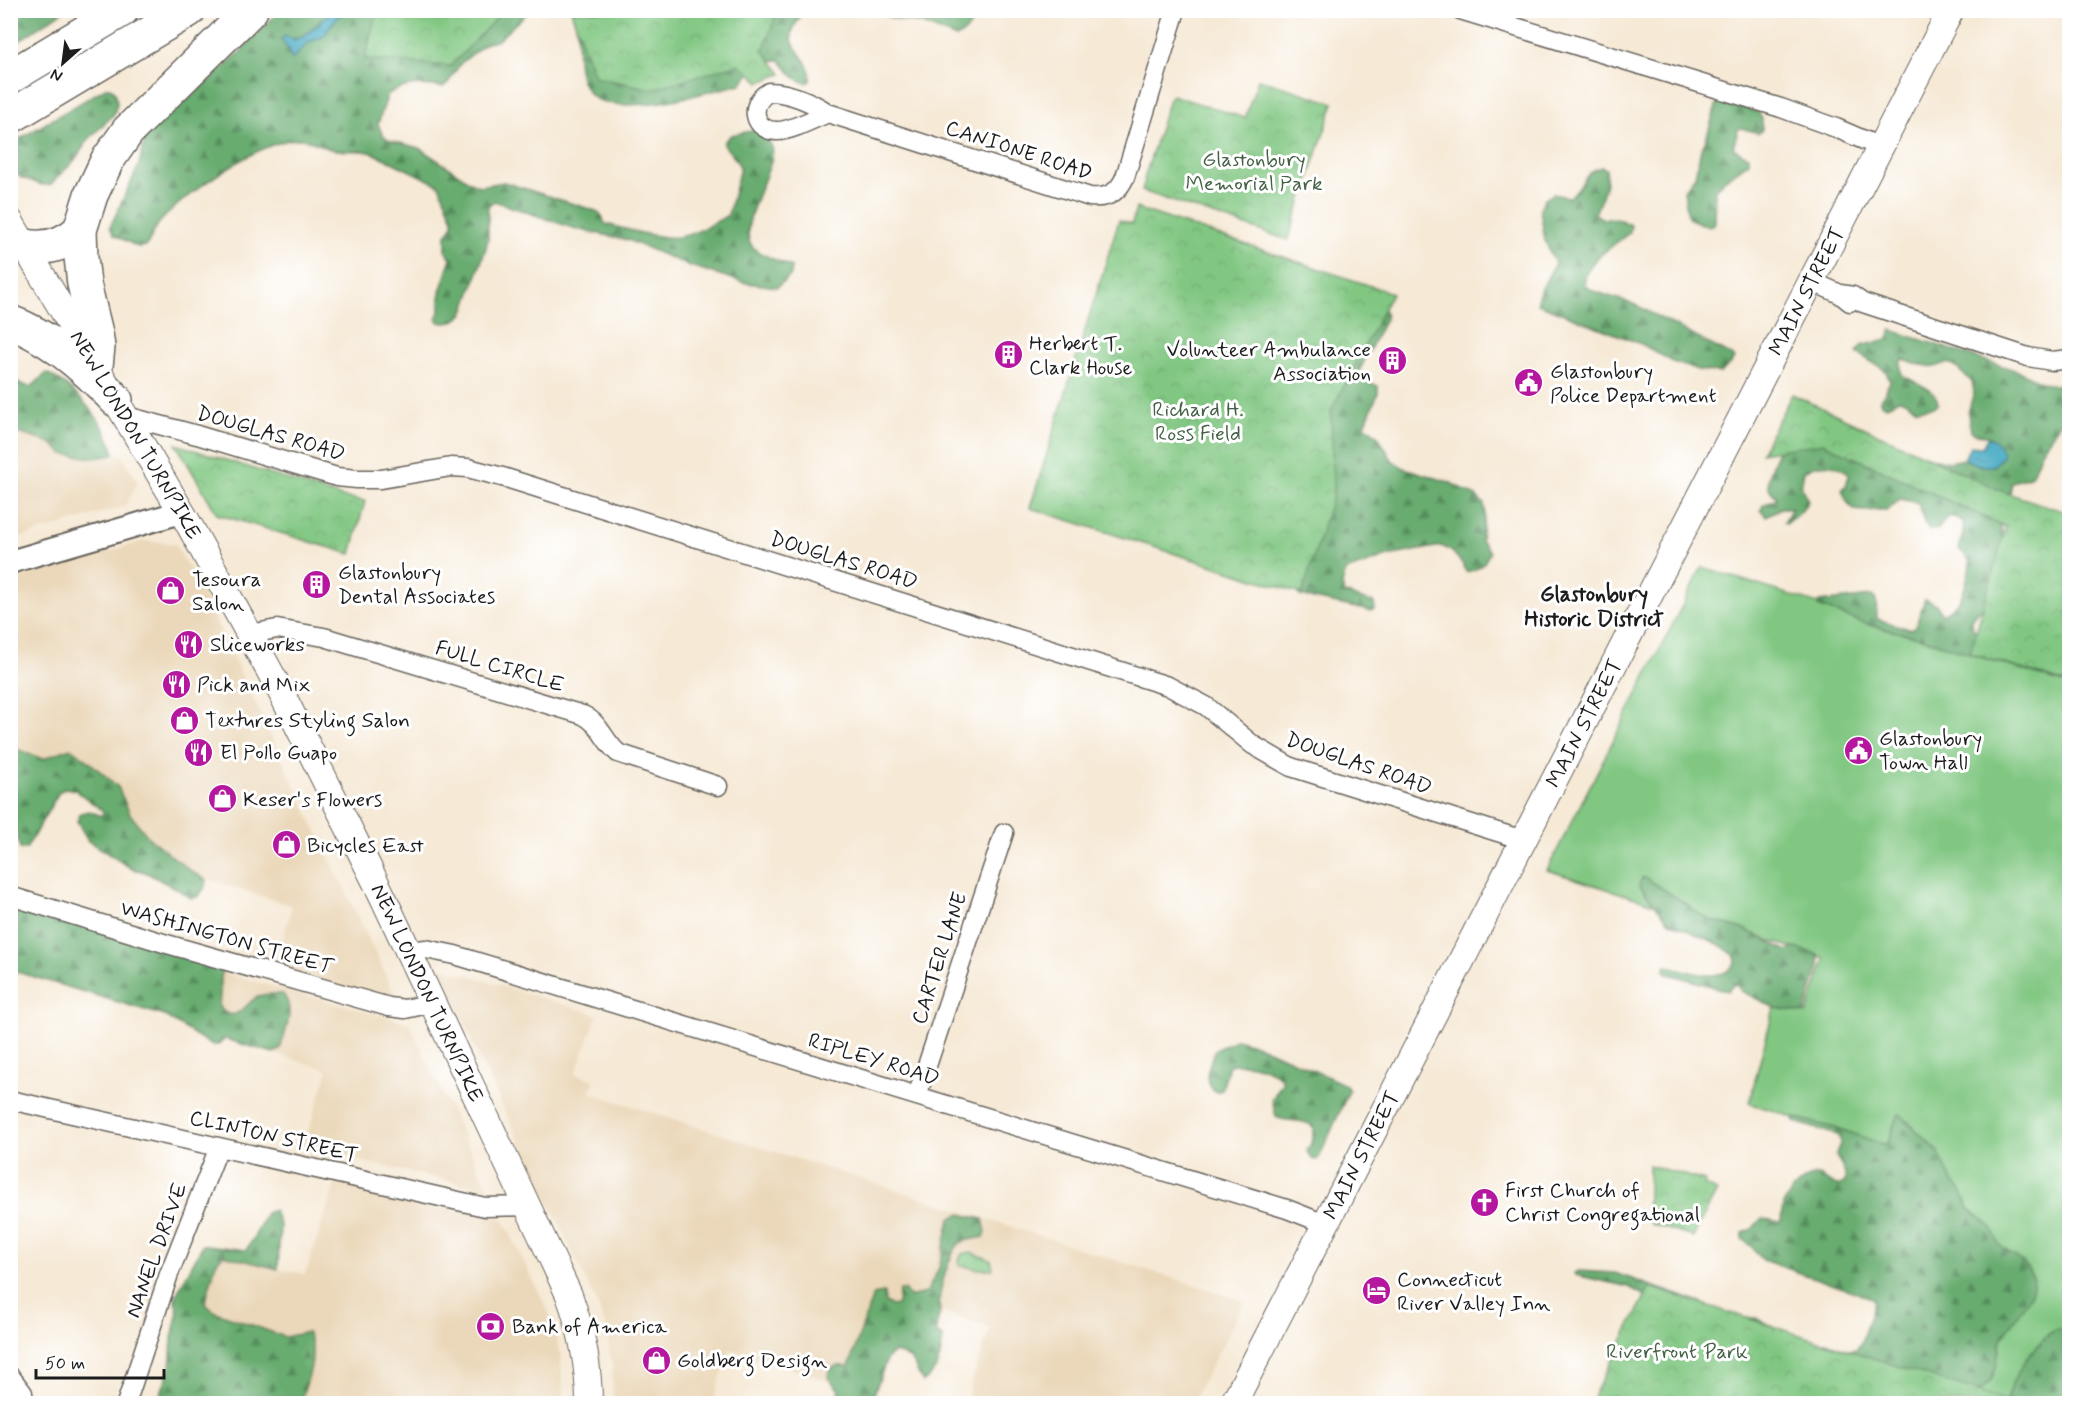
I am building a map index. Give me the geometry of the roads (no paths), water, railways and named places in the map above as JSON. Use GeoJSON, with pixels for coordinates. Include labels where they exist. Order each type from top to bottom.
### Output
{"type":"FeatureCollection","features":[{"type":"Feature","properties":{"kind":"highway"},"geometry":{"type":"LineString","coordinates":[[10,77],[122,10]]}},
{"type":"Feature","properties":{"kind":"highway"},"geometry":{"type":"LineString","coordinates":[[10,117],[189,10]]}},
{"type":"Feature","properties":{"kind":"highway"},"geometry":{"type":"LineString","coordinates":[[96,366],[97,340],[84,284],[80,230],[99,178],[128,131],[251,10]]}},
{"type":"Feature","properties":{"kind":"highway"},"geometry":{"type":"LineString","coordinates":[[18,233],[36,248],[55,245],[80,230]]}},
{"type":"Feature","properties":{"kind":"highway"},"geometry":{"type":"LineString","coordinates":[[10,322],[32,331],[79,364],[121,408]]}},
{"type":"Feature","properties":{"kind":"main road","name":"MAIN STREET"},"geometry":{"type":"LineString","coordinates":[[1233,1404],[1951,10]]}},
{"type":"Feature","properties":{"kind":"main road","name":"NEW LONDON TURNPIKE"},"geometry":{"type":"LineString","coordinates":[[18,233],[182,512],[250,634],[332,792],[558,1270],[576,1314],[587,1359],[589,1404]]}},
{"type":"Feature","properties":{"kind":"street","name":"CANIONE ROAD"},"geometry":{"type":"LineString","coordinates":[[828,113],[1090,198],[1109,196],[1118,189],[1125,177],[1176,10]]}},
{"type":"Feature","properties":{"kind":"street"},"geometry":{"type":"LineString","coordinates":[[1461,10],[1781,108],[1880,147]]}},
{"type":"Feature","properties":{"kind":"street"},"geometry":{"type":"LineString","coordinates":[[1811,281],[1840,294],[1853,296],[1863,303],[2028,357],[2052,361],[2070,360]]}},
{"type":"Feature","properties":{"kind":"street","name":"DOUGLAS ROAD"},"geometry":{"type":"LineString","coordinates":[[121,408],[197,435],[337,477],[381,479],[431,469],[456,467],[506,478],[1168,686],[1206,706],[1253,745],[1291,767],[1522,840]]}},
{"type":"Feature","properties":{"kind":"street"},"geometry":{"type":"LineString","coordinates":[[10,562],[182,512]]}},
{"type":"Feature","properties":{"kind":"street","name":"FULL CIRCLE"},"geometry":{"type":"LineString","coordinates":[[250,634],[277,629],[324,637],[583,715],[595,723],[618,753],[718,786]]}},
{"type":"Feature","properties":{"kind":"street","name":"CARTER LANE"},"geometry":{"type":"LineString","coordinates":[[917,1096],[1004,833]]}},
{"type":"Feature","properties":{"kind":"street","name":"WASHINGTON STREET"},"geometry":{"type":"LineString","coordinates":[[10,896],[167,944],[389,1007],[405,1009],[433,1004]]}},
{"type":"Feature","properties":{"kind":"street","name":"RIPLEY ROAD"},"geometry":{"type":"LineString","coordinates":[[408,951],[426,949],[455,955],[1287,1209],[1325,1224]]}},
{"type":"Feature","properties":{"kind":"street","name":"CLINTON STREET"},"geometry":{"type":"LineString","coordinates":[[10,1100],[485,1207],[529,1206]]}},
{"type":"Feature","properties":{"kind":"street","name":"NANEL DRIVE"},"geometry":{"type":"LineString","coordinates":[[126,1404],[169,1274],[219,1147]]}},
{"type":"Feature","properties":{"kind":"street"},"geometry":{"type":"LineString","coordinates":[[10,1376],[23,1394],[24,1404]]}},
{"type":"Feature","properties":{"kind":"water"},"geometry":{"type":"Polygon","coordinates":[[[332,11],[345,11],[335,20],[324,36],[309,42],[292,59],[289,50],[281,40],[285,36],[295,40],[301,37],[311,31],[332,11]]]}},
{"type":"Feature","properties":{"kind":"water"},"geometry":{"type":"Polygon","coordinates":[[[1987,438],[1996,441],[2003,456],[1993,466],[1982,466],[1964,459],[1970,446],[1982,447],[1987,438]]]}},
{"type":"Feature","properties":{"kind":"place","name":"Herbert T. Clark House"},"geometry":{"type":"Point","coordinates":[1008,355]}},
{"type":"Feature","properties":{"kind":"place","name":"Volunteer Ambulance Association"},"geometry":{"type":"Point","coordinates":[1392,361]}},
{"type":"Feature","properties":{"kind":"place","name":"Glastonbury Police Department"},"geometry":{"type":"Point","coordinates":[1529,383]}},
{"type":"Feature","properties":{"kind":"place","name":"Glastonbury Dental Associates"},"geometry":{"type":"Point","coordinates":[317,584]}},
{"type":"Feature","properties":{"kind":"place","name":"Tesoura Salon"},"geometry":{"type":"Point","coordinates":[171,591]}},
{"type":"Feature","properties":{"kind":"place","name":"Sliceworks"},"geometry":{"type":"Point","coordinates":[189,644]}},
{"type":"Feature","properties":{"kind":"place","name":"Pick and Mix"},"geometry":{"type":"Point","coordinates":[176,684]}},
{"type":"Feature","properties":{"kind":"place","name":"Textures Styling Salon"},"geometry":{"type":"Point","coordinates":[184,720]}},
{"type":"Feature","properties":{"kind":"place","name":"Glastonbury Town Hall"},"geometry":{"type":"Point","coordinates":[1858,750]}},
{"type":"Feature","properties":{"kind":"place","name":"El Pollo Guapo"},"geometry":{"type":"Point","coordinates":[199,752]}},
{"type":"Feature","properties":{"kind":"place","name":"Keser's Flowers"},"geometry":{"type":"Point","coordinates":[222,799]}},
{"type":"Feature","properties":{"kind":"place","name":"Bicycles East"},"geometry":{"type":"Point","coordinates":[286,845]}},
{"type":"Feature","properties":{"kind":"place","name":"First Church of Christ Congregational"},"geometry":{"type":"Point","coordinates":[1484,1202]}},
{"type":"Feature","properties":{"kind":"place","name":"Connecticut River Valley Inn"},"geometry":{"type":"Point","coordinates":[1376,1291]}},
{"type":"Feature","properties":{"kind":"place","name":"Bank of America"},"geometry":{"type":"Point","coordinates":[491,1326]}},
{"type":"Feature","properties":{"kind":"place","name":"Goldberg Design"},"geometry":{"type":"Point","coordinates":[656,1360]}},
{"type":"Feature","properties":{"kind":"district","name":"Glastonbury Historic District"},"geometry":{"type":"Point","coordinates":[1594,606]}},
{"type":"Feature","properties":{"kind":"park label","name":"Glastonbury Memorial Park"},"geometry":{"type":"Point","coordinates":[1254,171]}},
{"type":"Feature","properties":{"kind":"park label","name":"Richard H. Ross Field"},"geometry":{"type":"Point","coordinates":[1198,421]}},
{"type":"Feature","properties":{"kind":"park label","name":"Riverfront Park"},"geometry":{"type":"Point","coordinates":[1677,1351]}}]}
